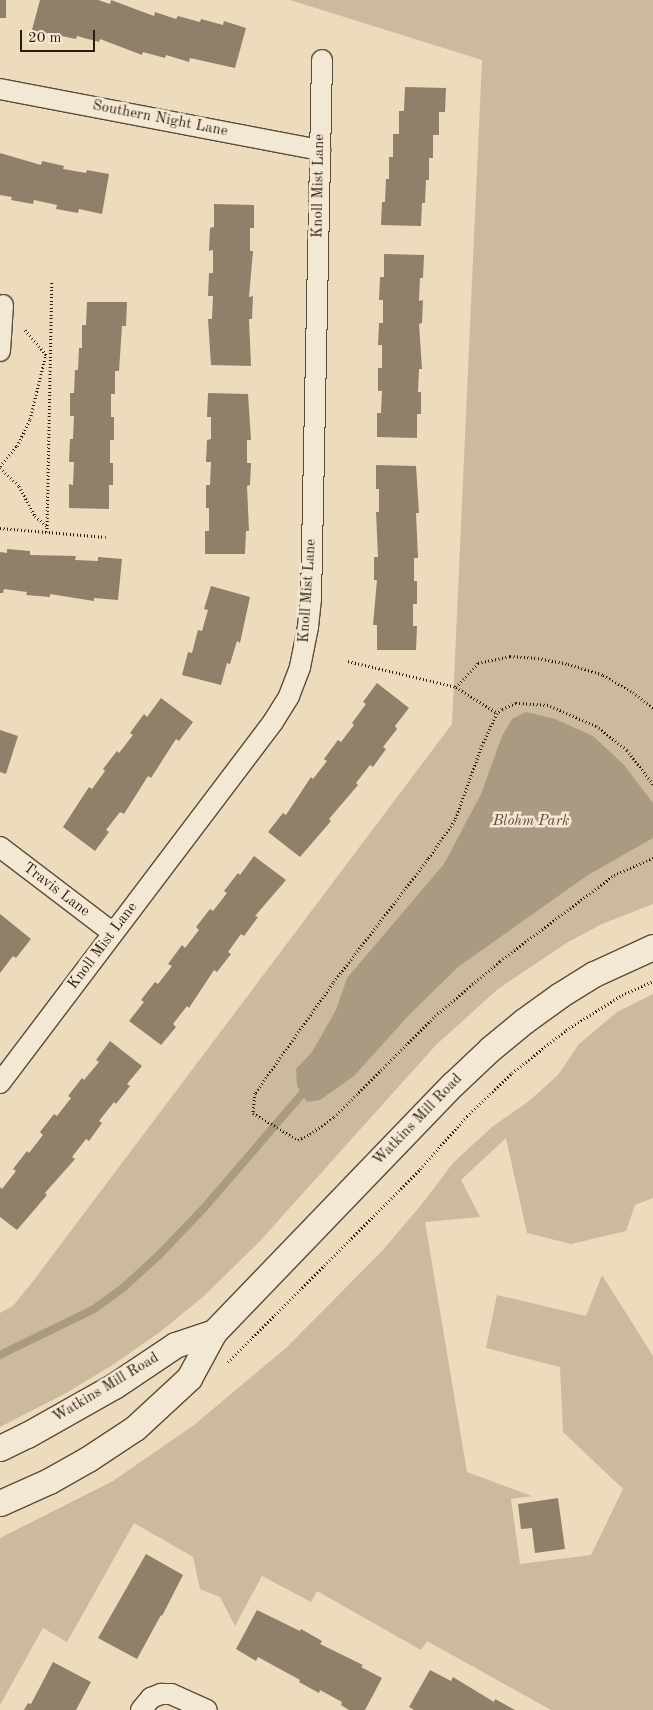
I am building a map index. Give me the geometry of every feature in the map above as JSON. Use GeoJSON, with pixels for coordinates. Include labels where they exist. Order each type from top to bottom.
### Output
{"type":"FeatureCollection","features":[{"type":"Feature","properties":{"kind":"street","name":"Knoll Mist Lane"},"geometry":{"type":"LineString","coordinates":[[0,1083],[112,932],[273,722],[289,696],[300,667],[308,627],[311,591],[322,60]]}},
{"type":"Feature","properties":{"kind":"street","name":"Southern Night Lane"},"geometry":{"type":"LineString","coordinates":[[0,89],[320,150]]}},
{"type":"Feature","properties":{"kind":"street"},"geometry":{"type":"LineString","coordinates":[[0,352],[3,305]]}},
{"type":"Feature","properties":{"kind":"street","name":"Travis Lane"},"geometry":{"type":"LineString","coordinates":[[0,847],[112,932]]}},
{"type":"Feature","properties":{"kind":"street","name":"Watkins Mill Road"},"geometry":{"type":"LineString","coordinates":[[0,1503],[50,1481],[135,1428],[189,1378],[214,1332],[453,1084],[490,1049],[560,995],[594,974],[653,947]]}},
{"type":"Feature","properties":{"kind":"street","name":"Watkins Mill Road"},"geometry":{"type":"LineString","coordinates":[[0,1448],[114,1386],[176,1345],[214,1332]]}},
{"type":"Feature","properties":{"kind":"street"},"geometry":{"type":"LineString","coordinates":[[141,1710],[151,1698],[161,1694],[171,1694],[207,1710]]}},
{"type":"Feature","properties":{"kind":"path"},"geometry":{"type":"LineString","coordinates":[[47,532],[52,282]]}},
{"type":"Feature","properties":{"kind":"path"},"geometry":{"type":"LineString","coordinates":[[3,305],[51,359]]}},
{"type":"Feature","properties":{"kind":"path"},"geometry":{"type":"LineString","coordinates":[[46,354],[30,419],[16,446],[0,467],[19,486],[35,516],[47,526]]}},
{"type":"Feature","properties":{"kind":"path"},"geometry":{"type":"LineString","coordinates":[[0,528],[106,537]]}},
{"type":"Feature","properties":{"kind":"path"},"geometry":{"type":"LineString","coordinates":[[456,687],[478,663],[510,656],[538,658],[568,664],[603,675],[632,692],[653,708]]}},
{"type":"Feature","properties":{"kind":"path"},"geometry":{"type":"LineString","coordinates":[[348,662],[456,687],[497,713]]}},
{"type":"Feature","properties":{"kind":"path"},"geometry":{"type":"LineString","coordinates":[[653,784],[627,750],[596,726],[548,705],[516,703],[497,713],[482,745],[455,820],[428,859],[332,983],[255,1093],[252,1113],[298,1140],[334,1117],[435,1016],[500,961],[614,875],[653,858]]}},
{"type":"Feature","properties":{"kind":"path"},"geometry":{"type":"LineString","coordinates":[[390,1196],[420,1169],[467,1116],[512,1073],[566,1030],[622,995],[653,981]]}},
{"type":"Feature","properties":{"kind":"green space","name":"Blohm Park"},"geometry":{"type":"Polygon","coordinates":[[[290,0],[653,0],[653,904],[602,924],[568,942],[498,989],[436,1045],[260,1241],[204,1296],[160,1332],[114,1364],[66,1393],[0,1427],[0,1313],[13,1306],[34,1280],[452,724],[482,60],[290,0]]]}},
{"type":"Feature","properties":{"kind":"green space"},"geometry":{"type":"Polygon","coordinates":[[[653,994],[653,1198],[635,1205],[626,1231],[571,1244],[527,1233],[506,1138],[461,1180],[480,1217],[425,1222],[467,1472],[532,1496],[511,1499],[520,1564],[591,1555],[623,1489],[563,1432],[560,1367],[486,1348],[497,1295],[586,1316],[602,1275],[653,1356],[653,1710],[551,1710],[427,1641],[421,1650],[317,1591],[311,1602],[262,1576],[235,1626],[220,1597],[200,1589],[193,1557],[134,1523],[67,1642],[43,1628],[0,1705],[0,1538],[113,1481],[194,1425],[287,1347],[382,1251],[422,1204],[453,1163],[492,1127],[529,1101],[558,1075],[579,1044],[617,1012],[653,994]]]}},
{"type":"Feature","properties":{"kind":"shaded area"},"geometry":{"type":"Polygon","coordinates":[[[526,712],[555,719],[593,736],[624,765],[653,803],[653,838],[588,875],[458,967],[409,1015],[354,1076],[320,1100],[307,1102],[297,1086],[296,1069],[312,1052],[336,1010],[347,978],[444,864],[481,794],[502,736],[512,719],[526,712]]]}},
{"type":"Feature","properties":{"kind":"building"},"geometry":{"type":"Polygon","coordinates":[[[0,0],[6,0],[6,18],[0,18],[0,0]]]}},
{"type":"Feature","properties":{"kind":"building"},"geometry":{"type":"Polygon","coordinates":[[[40,0],[98,0],[110,4],[111,0],[154,16],[155,12],[176,19],[178,16],[200,22],[201,19],[223,25],[224,21],[246,28],[235,68],[190,58],[189,62],[166,55],[165,58],[143,52],[142,55],[100,39],[99,42],[77,36],[76,39],[32,30],[40,0]]]}},
{"type":"Feature","properties":{"kind":"building"},"geometry":{"type":"Polygon","coordinates":[[[405,87],[446,88],[445,112],[439,112],[439,135],[433,135],[433,158],[429,158],[429,180],[426,180],[425,203],[422,203],[421,226],[381,225],[386,179],[389,179],[389,157],[393,157],[393,134],[399,134],[399,111],[404,111],[405,87]]]}},
{"type":"Feature","properties":{"kind":"building"},"geometry":{"type":"Polygon","coordinates":[[[0,153],[41,165],[42,161],[64,166],[63,169],[86,173],[87,170],[109,174],[102,214],[79,209],[78,213],[56,209],[57,205],[34,200],[33,204],[11,200],[12,197],[0,195],[0,153]]]}},
{"type":"Feature","properties":{"kind":"building"},"geometry":{"type":"Polygon","coordinates":[[[214,204],[254,205],[254,228],[250,228],[250,251],[253,251],[249,297],[253,296],[252,319],[249,319],[251,366],[211,365],[208,319],[212,319],[213,296],[208,296],[209,273],[213,273],[213,250],[209,251],[210,228],[214,227],[214,204]]]}},
{"type":"Feature","properties":{"kind":"building"},"geometry":{"type":"Polygon","coordinates":[[[384,254],[424,255],[419,301],[423,300],[422,323],[419,324],[422,369],[419,369],[418,392],[421,392],[421,414],[417,414],[417,438],[377,437],[377,413],[381,413],[382,391],[378,391],[378,368],[382,368],[382,345],[378,345],[379,323],[383,323],[383,300],[379,300],[380,277],[384,277],[384,254]]]}},
{"type":"Feature","properties":{"kind":"building"},"geometry":{"type":"Polygon","coordinates":[[[87,302],[127,302],[126,326],[122,326],[119,371],[115,371],[115,394],[111,394],[114,440],[110,440],[110,463],[113,463],[113,485],[109,485],[109,509],[69,508],[69,484],[73,485],[74,462],[69,462],[74,416],[70,416],[70,393],[74,393],[75,370],[78,370],[79,348],[82,348],[82,325],[86,325],[87,302]]]}},
{"type":"Feature","properties":{"kind":"building"},"geometry":{"type":"Polygon","coordinates":[[[208,393],[248,394],[251,440],[247,440],[247,463],[251,463],[250,485],[247,486],[249,531],[246,531],[245,554],[205,554],[205,531],[209,531],[206,485],[210,485],[211,462],[206,462],[207,440],[211,439],[211,417],[207,417],[208,393]]]}},
{"type":"Feature","properties":{"kind":"building"},"geometry":{"type":"Polygon","coordinates":[[[376,465],[416,466],[419,513],[416,513],[418,558],[414,558],[414,581],[417,581],[417,604],[413,604],[413,626],[417,626],[416,650],[377,650],[377,625],[373,625],[377,580],[374,580],[374,557],[378,557],[376,512],[379,512],[379,489],[376,489],[376,465]]]}},
{"type":"Feature","properties":{"kind":"building"},"geometry":{"type":"Polygon","coordinates":[[[7,549],[30,551],[30,555],[76,556],[75,560],[98,561],[98,557],[122,559],[118,600],[94,598],[94,601],[50,594],[50,597],[26,595],[27,592],[4,589],[3,593],[0,593],[0,552],[7,553],[7,549]]]}},
{"type":"Feature","properties":{"kind":"building"},"geometry":{"type":"Polygon","coordinates":[[[211,586],[250,597],[240,643],[237,641],[230,664],[227,663],[221,685],[182,675],[188,652],[192,653],[198,630],[202,631],[208,610],[204,609],[211,586]]]}},
{"type":"Feature","properties":{"kind":"building"},"geometry":{"type":"Polygon","coordinates":[[[377,683],[409,708],[395,726],[397,729],[383,747],[386,749],[373,767],[370,765],[356,783],[358,785],[329,819],[331,821],[300,857],[268,832],[283,813],[286,815],[311,777],[313,779],[327,761],[324,759],[338,740],[341,742],[354,725],[352,723],[366,704],[363,702],[377,683]]]}},
{"type":"Feature","properties":{"kind":"building"},"geometry":{"type":"Polygon","coordinates":[[[161,698],[193,722],[179,741],[176,739],[151,778],[148,776],[124,814],[120,812],[106,830],[109,832],[95,851],[63,827],[89,787],[92,789],[105,771],[103,769],[133,735],[130,733],[144,714],[147,717],[161,698]]]}},
{"type":"Feature","properties":{"kind":"building"},"geometry":{"type":"Polygon","coordinates":[[[0,730],[18,736],[6,774],[0,772],[0,730]]]}},
{"type":"Feature","properties":{"kind":"building"},"geometry":{"type":"Polygon","coordinates":[[[254,856],[286,880],[255,916],[258,917],[244,936],[241,934],[228,952],[231,954],[217,972],[214,970],[189,1008],[187,1006],[173,1024],[176,1027],[161,1045],[129,1021],[144,1002],[141,1000],[155,982],[158,984],[172,966],[168,964],[182,945],[185,948],[199,930],[196,927],[210,909],[213,911],[227,893],[224,891],[238,873],[240,875],[254,856]]]}},
{"type":"Feature","properties":{"kind":"building"},"geometry":{"type":"Polygon","coordinates":[[[0,914],[31,939],[16,958],[13,956],[0,973],[0,914]]]}},
{"type":"Feature","properties":{"kind":"building"},"geometry":{"type":"Polygon","coordinates":[[[110,1041],[142,1066],[127,1084],[130,1086],[116,1104],[114,1102],[99,1121],[102,1123],[89,1141],[86,1139],[72,1157],[75,1159],[45,1193],[47,1195],[17,1230],[0,1217],[0,1187],[2,1189],[16,1171],[13,1169],[43,1135],[40,1132],[54,1114],[57,1116],[71,1098],[68,1096],[82,1078],[84,1080],[99,1062],[96,1060],[110,1041]]]}},
{"type":"Feature","properties":{"kind":"building"},"geometry":{"type":"Polygon","coordinates":[[[558,1498],[565,1549],[535,1553],[532,1528],[521,1529],[518,1504],[558,1498]]]}},
{"type":"Feature","properties":{"kind":"building"},"geometry":{"type":"Polygon","coordinates":[[[146,1554],[183,1575],[137,1659],[98,1638],[146,1554]]]}},
{"type":"Feature","properties":{"kind":"building"},"geometry":{"type":"Polygon","coordinates":[[[257,1610],[300,1631],[301,1629],[322,1641],[320,1644],[363,1665],[361,1667],[382,1678],[365,1710],[349,1710],[341,1705],[342,1702],[320,1690],[319,1693],[299,1682],[300,1680],[258,1657],[256,1661],[236,1649],[257,1610]]]}},
{"type":"Feature","properties":{"kind":"building"},"geometry":{"type":"Polygon","coordinates":[[[53,1662],[91,1682],[76,1710],[24,1710],[28,1703],[31,1704],[53,1662]]]}},
{"type":"Feature","properties":{"kind":"building"},"geometry":{"type":"Polygon","coordinates":[[[430,1670],[451,1681],[453,1677],[494,1702],[495,1699],[515,1710],[414,1710],[409,1707],[430,1670]]]}},
{"type":"Feature","properties":{"kind":"waterway"},"geometry":{"type":"LineString","coordinates":[[0,1355],[94,1309],[124,1287],[159,1255],[204,1208],[308,1087]]}}]}
